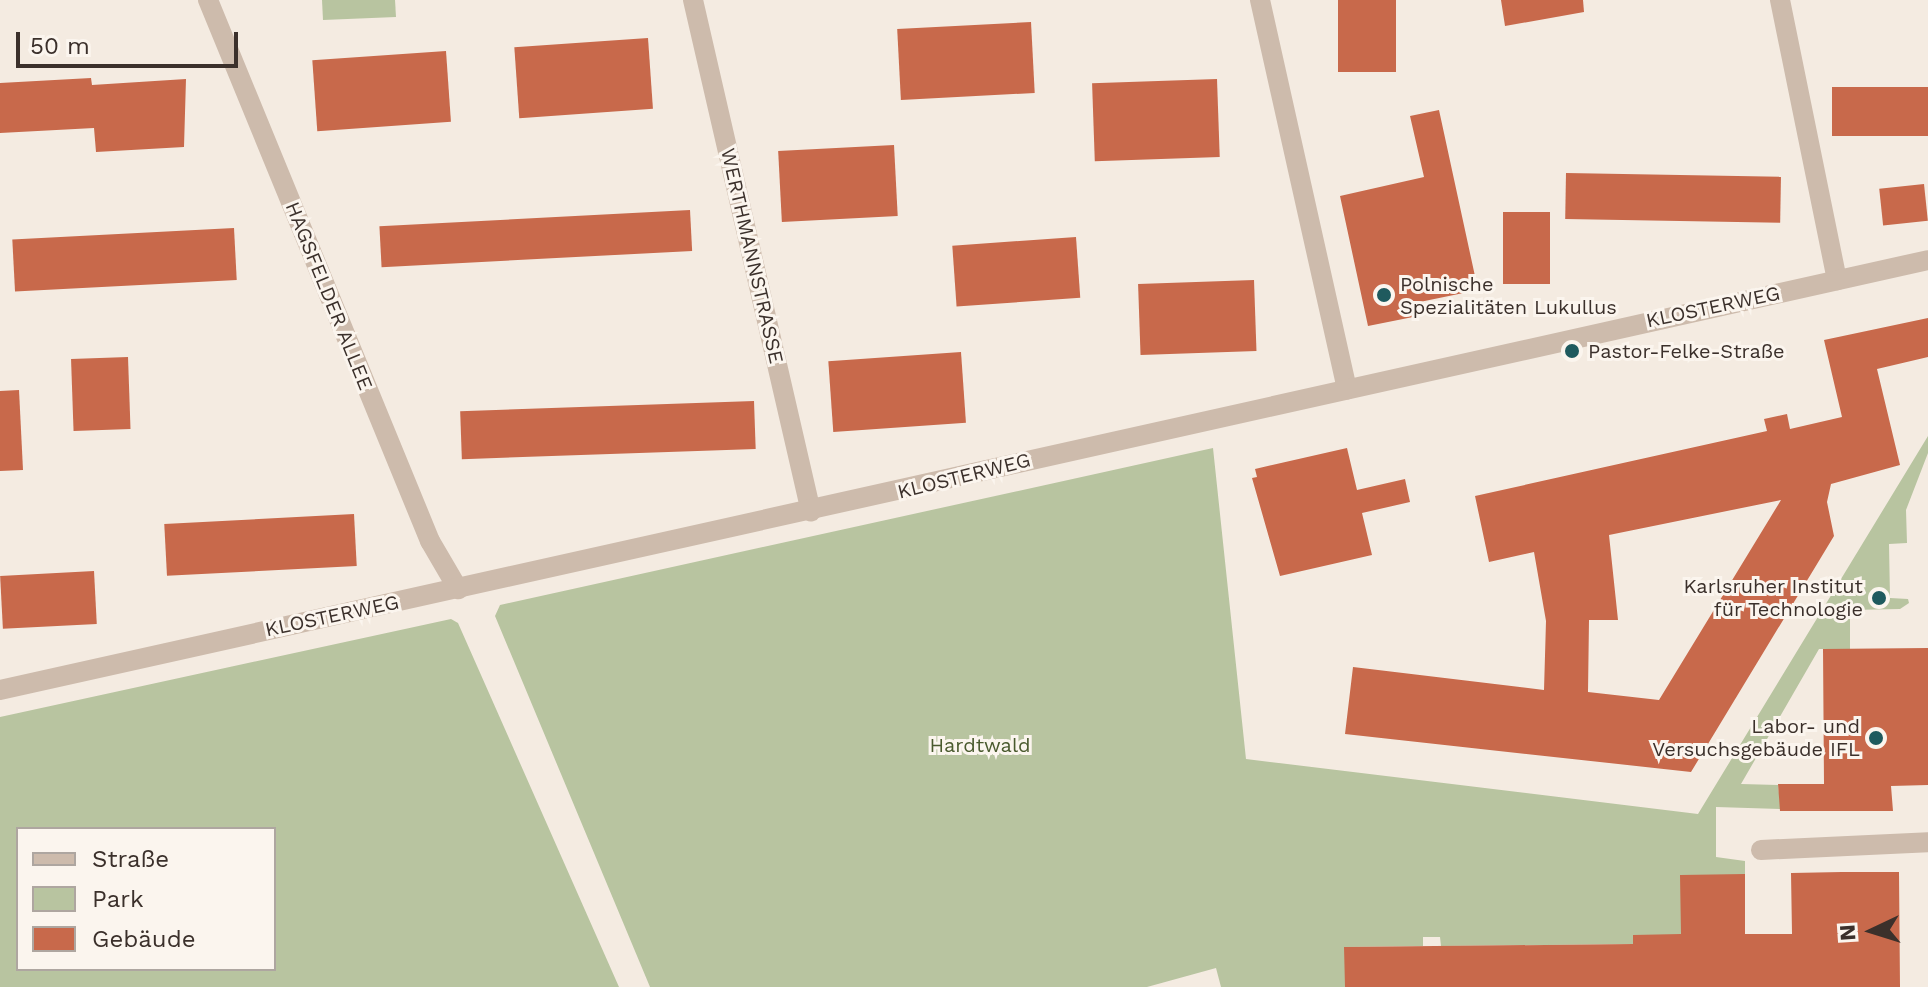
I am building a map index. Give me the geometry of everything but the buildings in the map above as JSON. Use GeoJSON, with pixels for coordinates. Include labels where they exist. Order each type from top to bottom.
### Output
{"type":"FeatureCollection","features":[{"type":"Feature","properties":{"kind":"street","name":"HAGSFELDER ALLEE"},"geometry":{"type":"LineString","coordinates":[[208,0],[430,541],[458,589]]}},
{"type":"Feature","properties":{"kind":"street","name":"WERTHMANNSTRASSE"},"geometry":{"type":"LineString","coordinates":[[693,0],[811,512]]}},
{"type":"Feature","properties":{"kind":"street"},"geometry":{"type":"LineString","coordinates":[[1260,0],[1347,389]]}},
{"type":"Feature","properties":{"kind":"street"},"geometry":{"type":"LineString","coordinates":[[1780,0],[1837,280]]}},
{"type":"Feature","properties":{"kind":"street","name":"KLOSTERWEG"},"geometry":{"type":"LineString","coordinates":[[0,690],[811,512],[1928,260]]}},
{"type":"Feature","properties":{"kind":"street"},"geometry":{"type":"LineString","coordinates":[[1761,850],[1928,842]]}},
{"type":"Feature","properties":{"kind":"green space"},"geometry":{"type":"Polygon","coordinates":[[[322,0],[395,0],[396,17],[323,20],[322,0]]]}},
{"type":"Feature","properties":{"kind":"green space","name":"Hardtwald"},"geometry":{"type":"Polygon","coordinates":[[[1928,436],[1928,453],[1906,510],[1907,543],[1889,544],[1890,598],[1908,599],[1909,603],[1900,609],[1850,610],[1850,649],[1819,649],[1741,784],[1778,785],[1781,809],[1716,807],[1716,857],[1745,861],[1745,874],[1681,944],[1667,935],[1633,935],[1633,944],[1441,946],[1440,937],[1423,937],[1423,946],[1345,947],[1345,987],[1221,987],[1216,968],[1147,987],[650,987],[495,616],[500,605],[1213,448],[1246,759],[1698,814],[1928,436]]]}},
{"type":"Feature","properties":{"kind":"green space"},"geometry":{"type":"Polygon","coordinates":[[[451,619],[458,623],[619,987],[0,987],[0,717],[451,619]]]}},
{"type":"Feature","properties":{"kind":"place","name":"Polnische Spezialitäten Lukullus"},"geometry":{"type":"Point","coordinates":[1384,295]}},
{"type":"Feature","properties":{"kind":"place","name":"Pastor-Felke-Straße"},"geometry":{"type":"Point","coordinates":[1572,351]}},
{"type":"Feature","properties":{"kind":"place","name":"Karlsruher Institut für Technologie"},"geometry":{"type":"Point","coordinates":[1879,598]}},
{"type":"Feature","properties":{"kind":"place","name":"Labor- und Versuchsgebäude IFL"},"geometry":{"type":"Point","coordinates":[1876,738]}}]}
